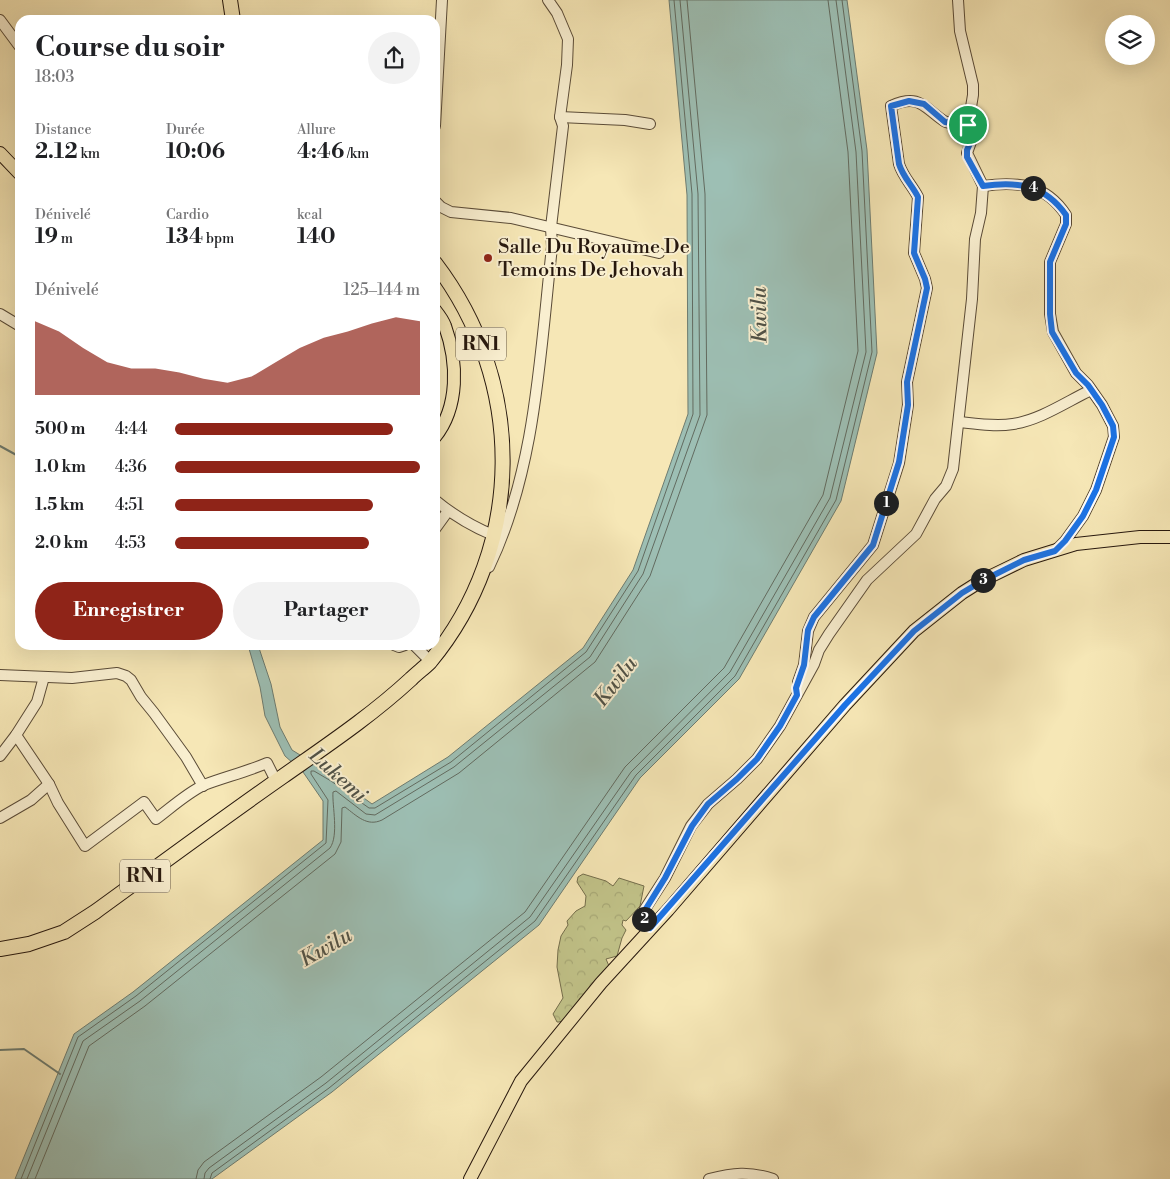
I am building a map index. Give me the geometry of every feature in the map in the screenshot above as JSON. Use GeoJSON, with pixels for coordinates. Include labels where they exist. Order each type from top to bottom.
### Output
{"type":"FeatureCollection","features":[{"type":"Feature","properties":{"kind":"highway"},"geometry":{"type":"LineString","coordinates":[[230,0],[232,15]]}},
{"type":"Feature","properties":{"kind":"highway","name":"RN1"},"geometry":{"type":"LineString","coordinates":[[440,271],[458,296],[471,319],[492,377],[503,435],[501,494],[485,564],[468,605],[440,646]]}},
{"type":"Feature","properties":{"kind":"highway","name":"RN1"},"geometry":{"type":"LineString","coordinates":[[0,949],[29,944],[64,932],[95,912],[395,694],[430,661],[437,650]]}},
{"type":"Feature","properties":{"kind":"main road"},"geometry":{"type":"LineString","coordinates":[[0,154],[15,169]]}},
{"type":"Feature","properties":{"kind":"main road"},"geometry":{"type":"LineString","coordinates":[[440,317],[445,324],[453,357],[455,388],[444,426],[440,431]]}},
{"type":"Feature","properties":{"kind":"main road"},"geometry":{"type":"LineString","coordinates":[[470,1179],[521,1081],[601,984],[845,705],[914,631],[962,593],[1024,560],[1076,544],[1109,539],[1170,537]]}},
{"type":"Feature","properties":{"kind":"street"},"geometry":{"type":"LineString","coordinates":[[440,36],[442,0]]}},
{"type":"Feature","properties":{"kind":"street"},"geometry":{"type":"LineString","coordinates":[[468,605],[483,580],[497,550],[521,479],[528,444],[552,247],[551,227],[563,126],[560,117],[567,64],[568,39],[557,13],[548,0]]}},
{"type":"Feature","properties":{"kind":"street"},"geometry":{"type":"LineString","coordinates":[[650,928],[642,915],[665,878],[692,826],[708,804],[757,759],[780,726],[814,664],[819,650],[856,594],[876,570],[916,534],[936,499],[946,486],[953,470],[972,299],[974,239],[982,213],[983,186],[967,157],[967,150],[972,139],[968,125],[973,85],[960,31],[958,0]]}},
{"type":"Feature","properties":{"kind":"street"},"geometry":{"type":"LineString","coordinates":[[0,20],[15,40]]}},
{"type":"Feature","properties":{"kind":"street"},"geometry":{"type":"LineString","coordinates":[[797,695],[796,688],[804,665],[808,630],[814,617],[873,545],[899,462],[904,434],[908,405],[907,382],[927,288],[914,253],[918,197],[902,173],[899,164],[891,106],[909,101],[917,102],[924,104],[945,122],[968,125]]}},
{"type":"Feature","properties":{"kind":"street"},"geometry":{"type":"LineString","coordinates":[[560,117],[625,120],[650,124]]}},
{"type":"Feature","properties":{"kind":"street"},"geometry":{"type":"LineString","coordinates":[[983,186],[1003,183],[1032,188],[1052,199],[1066,215],[1066,224],[1050,262],[1052,332],[1076,373],[1102,405],[1113,426],[1114,437],[1096,490],[1083,516],[1065,541],[1055,551]]}},
{"type":"Feature","properties":{"kind":"street"},"geometry":{"type":"LineString","coordinates":[[440,206],[451,212],[511,218],[658,253]]}},
{"type":"Feature","properties":{"kind":"street"},"geometry":{"type":"LineString","coordinates":[[0,314],[15,323]]}},
{"type":"Feature","properties":{"kind":"street"},"geometry":{"type":"LineString","coordinates":[[959,422],[987,425],[1012,424],[1031,420],[1091,390]]}},
{"type":"Feature","properties":{"kind":"street"},"geometry":{"type":"LineString","coordinates":[[440,504],[475,528],[493,535]]}},
{"type":"Feature","properties":{"kind":"street"},"geometry":{"type":"LineString","coordinates":[[440,521],[448,511]]}},
{"type":"Feature","properties":{"kind":"street"},"geometry":{"type":"LineString","coordinates":[[419,650],[430,661]]}},
{"type":"Feature","properties":{"kind":"street"},"geometry":{"type":"LineString","coordinates":[[0,675],[72,678],[117,673],[126,676],[131,680],[141,697],[186,757],[203,786]]}},
{"type":"Feature","properties":{"kind":"street"},"geometry":{"type":"LineString","coordinates":[[0,756],[37,702],[44,677]]}},
{"type":"Feature","properties":{"kind":"street"},"geometry":{"type":"LineString","coordinates":[[16,735],[49,784],[58,803],[85,846],[144,802],[156,819],[203,786],[248,771],[267,762],[277,780]]}},
{"type":"Feature","properties":{"kind":"street"},"geometry":{"type":"LineString","coordinates":[[0,818],[31,800],[49,784]]}},
{"type":"Feature","properties":{"kind":"street"},"geometry":{"type":"LineString","coordinates":[[709,1179],[741,1172],[773,1179]]}},
{"type":"Feature","properties":{"kind":"green space"},"geometry":{"type":"Polygon","coordinates":[[[583,874],[606,881],[613,886],[619,878],[644,886],[640,906],[626,921],[623,920],[622,925],[626,930],[617,956],[606,959],[609,966],[562,1021],[557,1022],[553,1014],[563,998],[557,967],[558,950],[561,936],[568,925],[567,921],[576,911],[585,906],[586,896],[577,882],[578,877],[583,874]]]}},
{"type":"Feature","properties":{"kind":"water","name":"Kwilu"},"geometry":{"type":"Polygon","coordinates":[[[669,0],[847,0],[867,150],[877,353],[841,501],[739,679],[640,778],[539,925],[332,1092],[212,1179],[15,1179],[74,1034],[133,992],[323,840],[323,801],[303,772],[285,756],[265,716],[260,687],[249,650],[260,650],[271,684],[280,727],[292,750],[334,776],[372,804],[448,757],[583,648],[633,570],[688,414],[687,195],[669,0]]]}},
{"type":"Feature","properties":{"kind":"waterway","name":"Lukemi"},"geometry":{"type":"LineString","coordinates":[[0,446],[15,454]]}},
{"type":"Feature","properties":{"kind":"waterway"},"geometry":{"type":"LineString","coordinates":[[0,1050],[24,1049],[60,1074]]}},
{"type":"Feature","properties":{"kind":"place","name":"Salle Du Royaume De Temoins De Jehovah"},"geometry":{"type":"Point","coordinates":[488,258]}},
{"type":"Feature","properties":{"kind":"route"},"geometry":{"type":"LineString","coordinates":[[909,101],[917,102],[924,104],[949,124],[962,123],[968,125],[972,139],[966,153],[983,186],[1003,183],[1020,184],[1041,191],[1052,199],[1066,215],[1066,224],[1050,262],[1050,314],[1052,332],[1076,373],[1088,385],[1102,405],[1113,426],[1114,437],[1096,490],[1083,516],[1065,541],[1055,551],[1024,560],[982,581],[962,593],[914,631],[845,705],[668,910],[650,928],[642,915],[665,878],[692,826],[708,804],[757,759],[780,726],[797,695],[796,688],[804,665],[808,630],[814,617],[873,545],[899,462],[908,405],[907,382],[927,288],[914,253],[918,197],[902,173],[899,164],[891,106],[909,101]]}}]}
